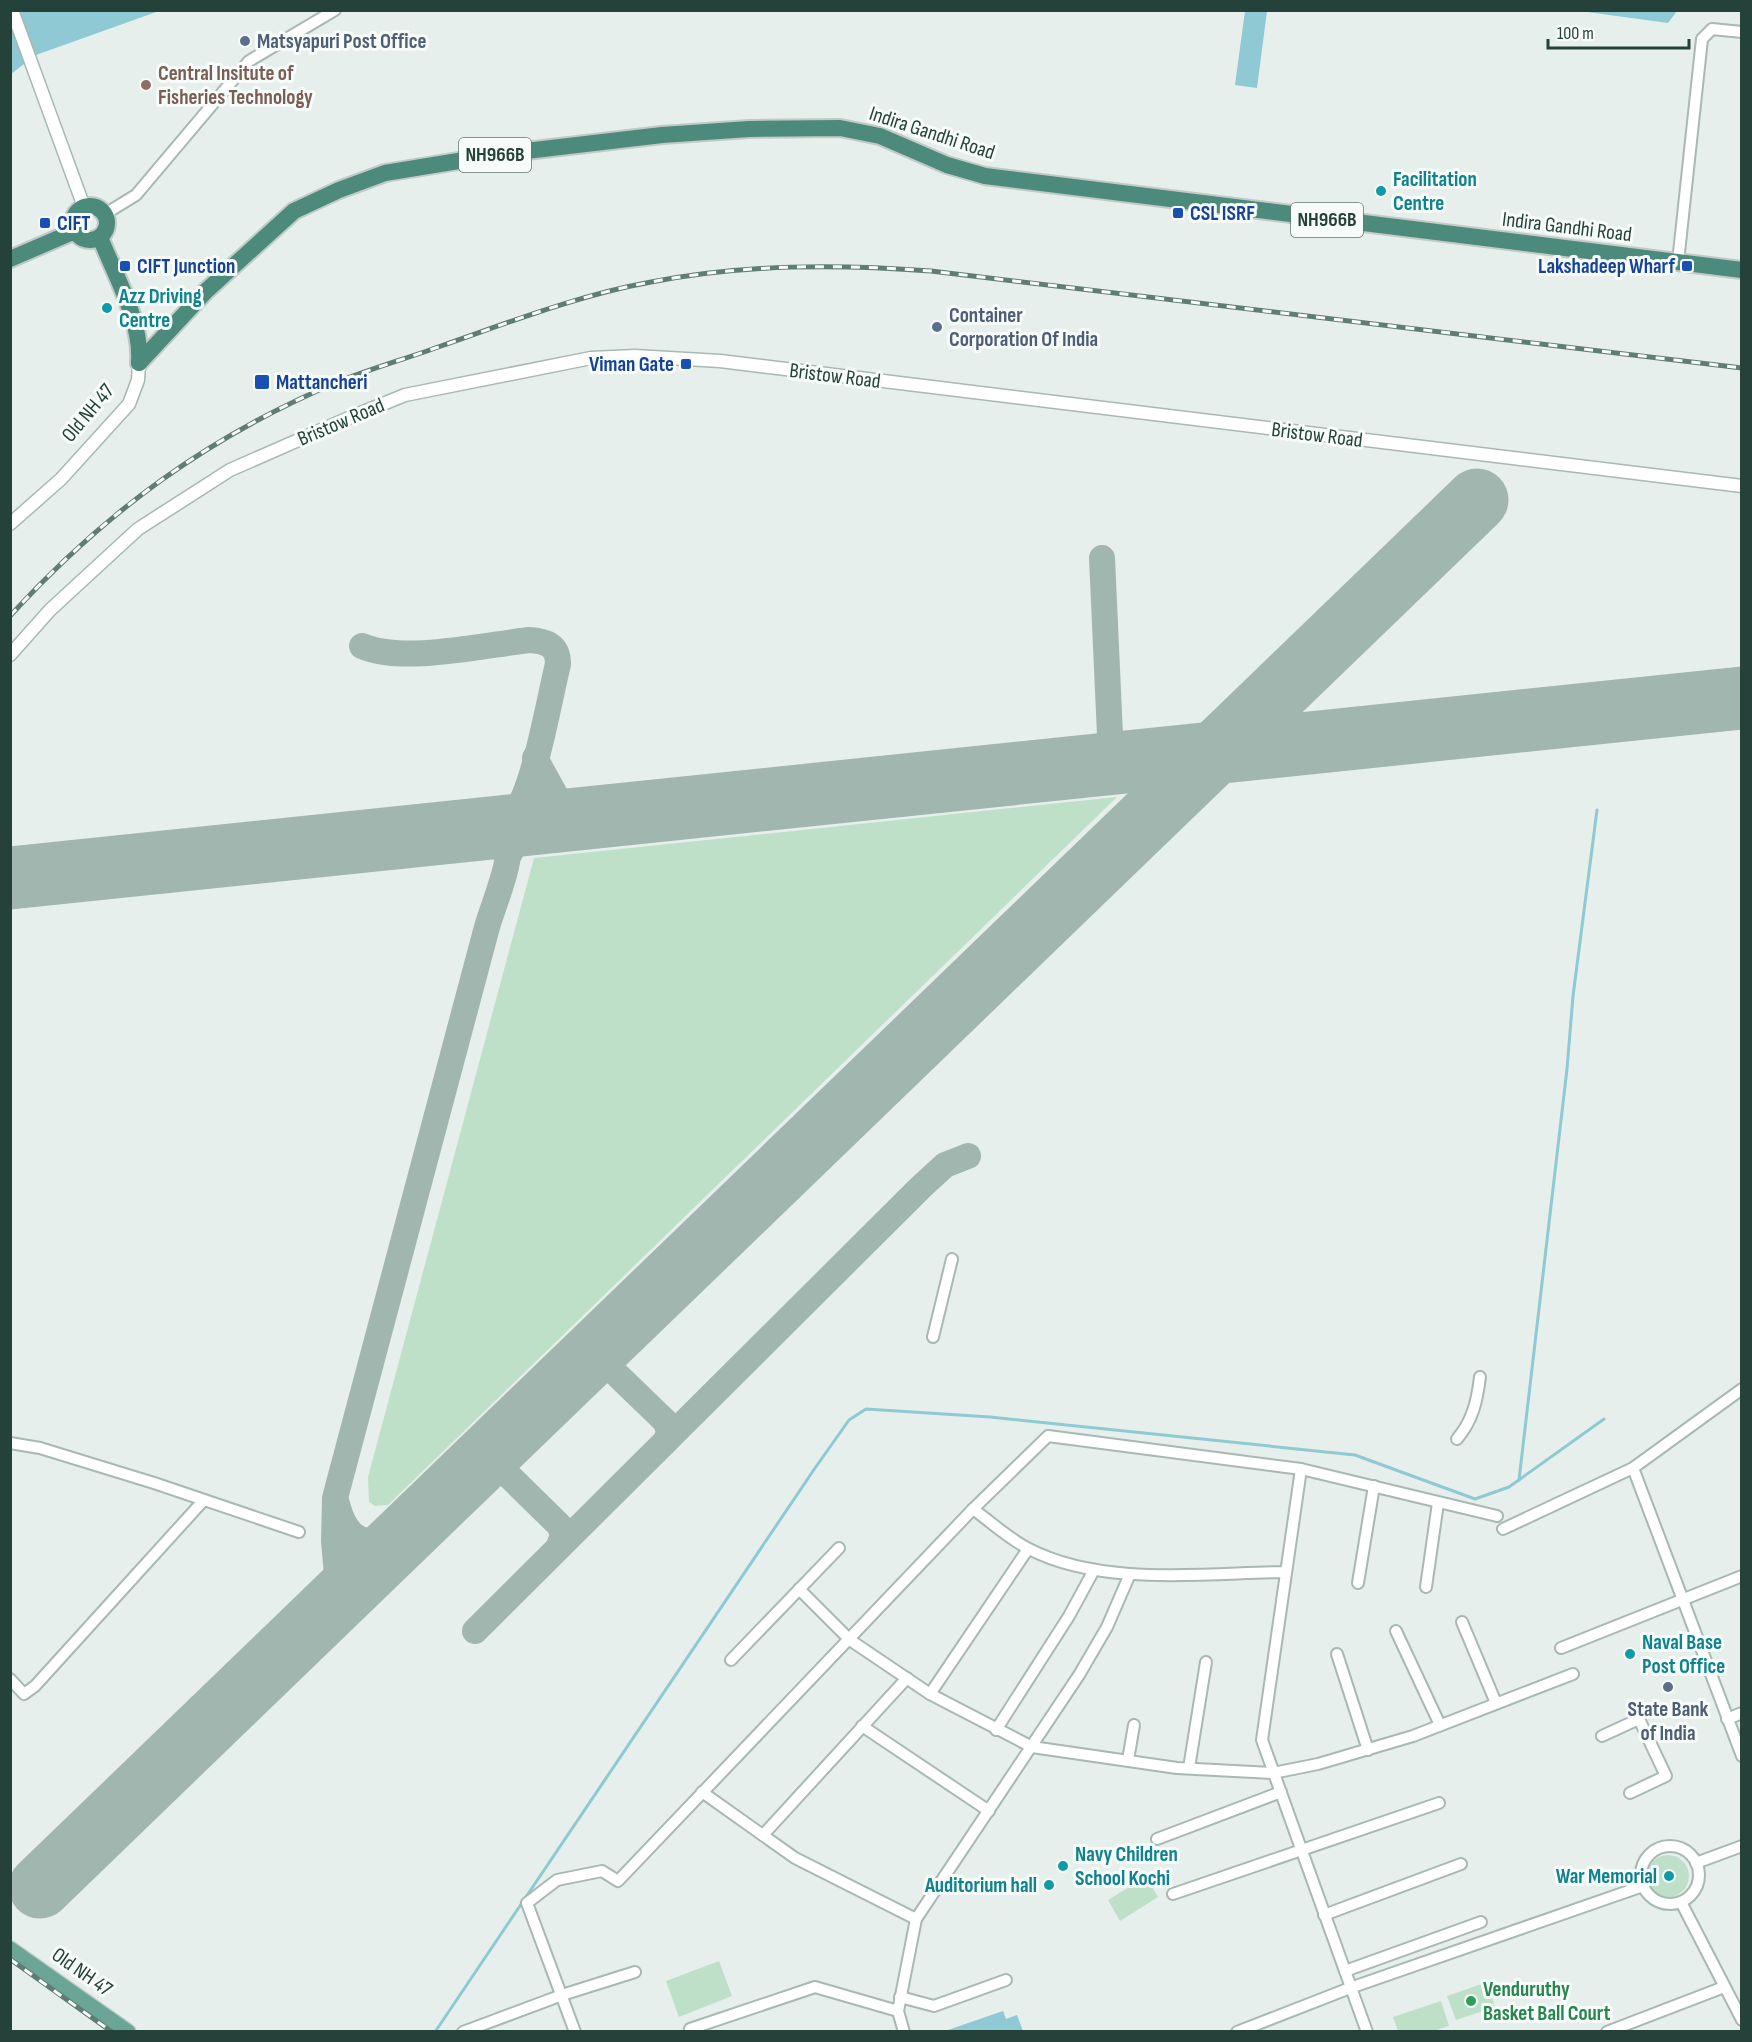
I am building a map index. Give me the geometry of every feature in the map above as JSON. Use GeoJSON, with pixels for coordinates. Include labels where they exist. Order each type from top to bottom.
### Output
{"type":"FeatureCollection","features":[{"type":"Feature","properties":{"kind":"highway","name":"Indira Gandhi Road"},"geometry":{"type":"LineString","coordinates":[[139,363],[206,291],[294,211],[339,190],[386,173],[501,154],[662,135],[749,129],[840,128],[880,136],[947,165],[985,176],[1742,270]]}},
{"type":"Feature","properties":{"kind":"highway"},"geometry":{"type":"LineString","coordinates":[[84,207],[95,207],[105,214],[106,229],[100,237],[83,239],[75,231],[74,220],[84,207]]}},
{"type":"Feature","properties":{"kind":"highway"},"geometry":{"type":"LineString","coordinates":[[10,259],[75,231]]}},
{"type":"Feature","properties":{"kind":"highway","name":"Old NH 47"},"geometry":{"type":"LineString","coordinates":[[100,237],[132,319],[140,350],[139,363]]}},
{"type":"Feature","properties":{"kind":"main road","name":"Old NH 47"},"geometry":{"type":"LineString","coordinates":[[10,1949],[128,2031]]}},
{"type":"Feature","properties":{"kind":"street"},"geometry":{"type":"LineString","coordinates":[[12,10],[84,207]]}},
{"type":"Feature","properties":{"kind":"street"},"geometry":{"type":"LineString","coordinates":[[105,214],[136,195],[249,61],[335,10]]}},
{"type":"Feature","properties":{"kind":"street"},"geometry":{"type":"LineString","coordinates":[[1678,262],[1702,39],[1712,29],[1742,32]]}},
{"type":"Feature","properties":{"kind":"street","name":"Bristow Road"},"geometry":{"type":"LineString","coordinates":[[10,655],[50,610],[138,529],[230,470],[405,395],[591,358],[635,356],[720,361],[1742,486]]}},
{"type":"Feature","properties":{"kind":"street","name":"Old NH 47"},"geometry":{"type":"LineString","coordinates":[[10,524],[61,479],[129,404],[138,380],[139,363]]}},
{"type":"Feature","properties":{"kind":"street"},"geometry":{"type":"LineString","coordinates":[[933,1337],[952,1259]]}},
{"type":"Feature","properties":{"kind":"street"},"geometry":{"type":"LineString","coordinates":[[1458,1439],[1468,1425],[1477,1401],[1480,1377]]}},
{"type":"Feature","properties":{"kind":"street"},"geometry":{"type":"LineString","coordinates":[[1503,1529],[1633,1468],[1742,1389]]}},
{"type":"Feature","properties":{"kind":"street"},"geometry":{"type":"LineString","coordinates":[[575,2031],[527,1903],[557,1880],[602,1871],[618,1881],[973,1509],[1048,1436],[1301,1469],[1497,1516]]}},
{"type":"Feature","properties":{"kind":"street"},"geometry":{"type":"LineString","coordinates":[[12,1447],[40,1448],[298,1532]]}},
{"type":"Feature","properties":{"kind":"street"},"geometry":{"type":"LineString","coordinates":[[1633,1468],[1742,1756]]}},
{"type":"Feature","properties":{"kind":"street"},"geometry":{"type":"LineString","coordinates":[[1301,1469],[1262,1740],[1367,2031]]}},
{"type":"Feature","properties":{"kind":"street"},"geometry":{"type":"LineString","coordinates":[[1358,1583],[1374,1486]]}},
{"type":"Feature","properties":{"kind":"street"},"geometry":{"type":"LineString","coordinates":[[10,1679],[24,1694],[35,1686],[202,1500]]}},
{"type":"Feature","properties":{"kind":"street"},"geometry":{"type":"LineString","coordinates":[[1426,1587],[1438,1503]]}},
{"type":"Feature","properties":{"kind":"street"},"geometry":{"type":"LineString","coordinates":[[973,1509],[1028,1549],[1094,1570],[1130,1574],[1286,1572]]}},
{"type":"Feature","properties":{"kind":"street"},"geometry":{"type":"LineString","coordinates":[[731,1659],[839,1548]]}},
{"type":"Feature","properties":{"kind":"street"},"geometry":{"type":"LineString","coordinates":[[930,1694],[1028,1549]]}},
{"type":"Feature","properties":{"kind":"street"},"geometry":{"type":"LineString","coordinates":[[996,1730],[1069,1616],[1094,1570]]}},
{"type":"Feature","properties":{"kind":"street"},"geometry":{"type":"LineString","coordinates":[[904,2031],[898,2011],[916,1919],[1032,1747],[1107,1627],[1130,1574]]}},
{"type":"Feature","properties":{"kind":"street"},"geometry":{"type":"LineString","coordinates":[[1561,1648],[1742,1576]]}},
{"type":"Feature","properties":{"kind":"street"},"geometry":{"type":"LineString","coordinates":[[799,1589],[850,1640],[930,1694],[1032,1747],[1189,1768],[1273,1773],[1368,1750],[1573,1674]]}},
{"type":"Feature","properties":{"kind":"street"},"geometry":{"type":"LineString","coordinates":[[1462,1622],[1496,1703]]}},
{"type":"Feature","properties":{"kind":"street"},"geometry":{"type":"LineString","coordinates":[[1396,1631],[1440,1725]]}},
{"type":"Feature","properties":{"kind":"street"},"geometry":{"type":"LineString","coordinates":[[1336,1654],[1368,1750]]}},
{"type":"Feature","properties":{"kind":"street"},"geometry":{"type":"LineString","coordinates":[[1189,1768],[1206,1662]]}},
{"type":"Feature","properties":{"kind":"street"},"geometry":{"type":"LineString","coordinates":[[763,1835],[907,1678]]}},
{"type":"Feature","properties":{"kind":"street"},"geometry":{"type":"LineString","coordinates":[[1727,1719],[1742,1713]]}},
{"type":"Feature","properties":{"kind":"street"},"geometry":{"type":"LineString","coordinates":[[1602,1736],[1639,1719],[1666,1776],[1630,1793]]}},
{"type":"Feature","properties":{"kind":"street"},"geometry":{"type":"LineString","coordinates":[[1128,1760],[1134,1725]]}},
{"type":"Feature","properties":{"kind":"street"},"geometry":{"type":"LineString","coordinates":[[862,1726],[989,1811]]}},
{"type":"Feature","properties":{"kind":"street"},"geometry":{"type":"LineString","coordinates":[[702,1792],[813,1868],[916,1919]]}},
{"type":"Feature","properties":{"kind":"street"},"geometry":{"type":"LineString","coordinates":[[1157,1839],[1281,1792]]}},
{"type":"Feature","properties":{"kind":"street"},"geometry":{"type":"LineString","coordinates":[[1173,1894],[1303,1852],[1439,1803]]}},
{"type":"Feature","properties":{"kind":"street"},"geometry":{"type":"LineString","coordinates":[[1675,1846],[1684,1849],[1696,1863],[1699,1872],[1695,1890],[1682,1902],[1663,1904],[1655,1900],[1643,1886],[1641,1878],[1644,1861],[1656,1849],[1675,1846]]}},
{"type":"Feature","properties":{"kind":"street"},"geometry":{"type":"LineString","coordinates":[[1696,1863],[1742,1846]]}},
{"type":"Feature","properties":{"kind":"street"},"geometry":{"type":"LineString","coordinates":[[1324,1915],[1461,1864]]}},
{"type":"Feature","properties":{"kind":"street"},"geometry":{"type":"LineString","coordinates":[[1237,2031],[1350,1988],[1643,1886]]}},
{"type":"Feature","properties":{"kind":"street"},"geometry":{"type":"LineString","coordinates":[[1682,1902],[1742,2020]]}},
{"type":"Feature","properties":{"kind":"street"},"geometry":{"type":"LineString","coordinates":[[1345,1971],[1481,1922]]}},
{"type":"Feature","properties":{"kind":"street"},"geometry":{"type":"LineString","coordinates":[[463,2031],[562,1995],[635,1972]]}},
{"type":"Feature","properties":{"kind":"street"},"geometry":{"type":"LineString","coordinates":[[900,1997],[934,2006],[1006,1980]]}},
{"type":"Feature","properties":{"kind":"street"},"geometry":{"type":"LineString","coordinates":[[690,2029],[815,1987],[898,2011]]}},
{"type":"Feature","properties":{"kind":"street"},"geometry":{"type":"LineString","coordinates":[[1607,2031],[1724,1988]]}},
{"type":"Feature","properties":{"kind":"green space"},"geometry":{"type":"Polygon","coordinates":[[[1117,797],[388,1505],[375,1506],[369,1502],[368,1477],[534,858],[1117,797]]]}},
{"type":"Feature","properties":{"kind":"green space"},"geometry":{"type":"Polygon","coordinates":[[[1668,1855],[1683,1861],[1689,1876],[1683,1891],[1668,1897],[1653,1891],[1647,1876],[1653,1861],[1668,1855]]]}},
{"type":"Feature","properties":{"kind":"green space"},"geometry":{"type":"Polygon","coordinates":[[[1146,1877],[1158,1897],[1120,1921],[1108,1900],[1146,1877]]]}},
{"type":"Feature","properties":{"kind":"green space"},"geometry":{"type":"Polygon","coordinates":[[[719,1961],[732,1996],[679,2017],[666,1981],[719,1961]]]}},
{"type":"Feature","properties":{"kind":"green space","name":"Venduruthy Basket Ball Court"},"geometry":{"type":"Polygon","coordinates":[[[1487,1982],[1495,2007],[1456,2020],[1447,1996],[1487,1982]]]}},
{"type":"Feature","properties":{"kind":"green space"},"geometry":{"type":"Polygon","coordinates":[[[1441,2001],[1449,2026],[1433,2031],[1398,2031],[1393,2017],[1441,2001]]]}},
{"type":"Feature","properties":{"kind":"water"},"geometry":{"type":"Polygon","coordinates":[[[11,11],[159,11],[36,55],[11,74],[11,11]]]}},
{"type":"Feature","properties":{"kind":"water"},"geometry":{"type":"Polygon","coordinates":[[[1245,11],[1267,11],[1257,88],[1235,85],[1245,11]]]}},
{"type":"Feature","properties":{"kind":"water"},"geometry":{"type":"Polygon","coordinates":[[[1580,11],[1677,11],[1668,23],[1580,11]]]}},
{"type":"Feature","properties":{"kind":"water"},"geometry":{"type":"Polygon","coordinates":[[[1003,2011],[1006,2019],[1017,2015],[1023,2031],[945,2031],[1003,2011]]]}},
{"type":"Feature","properties":{"kind":"waterway"},"geometry":{"type":"LineString","coordinates":[[1519,1480],[1567,1069],[1573,996],[1597,810]]}},
{"type":"Feature","properties":{"kind":"waterway"},"geometry":{"type":"LineString","coordinates":[[435,2032],[813,1471],[849,1420],[866,1409],[990,1417],[1355,1455],[1475,1499],[1509,1487],[1604,1419]]}},
{"type":"Feature","properties":{"kind":"taxiway"},"geometry":{"type":"LineString","coordinates":[[1086,766],[1104,751],[1110,735],[1102,558]]}},
{"type":"Feature","properties":{"kind":"taxiway"},"geometry":{"type":"LineString","coordinates":[[362,646],[379,651],[421,653],[529,640],[546,643],[556,652],[558,664],[541,741],[523,799],[513,813],[488,826]]}},
{"type":"Feature","properties":{"kind":"taxiway"},"geometry":{"type":"LineString","coordinates":[[1110,735],[1119,749],[1140,760]]}},
{"type":"Feature","properties":{"kind":"taxiway"},"geometry":{"type":"LineString","coordinates":[[535,758],[568,818]]}},
{"type":"Feature","properties":{"kind":"taxiway"},"geometry":{"type":"LineString","coordinates":[[509,855],[521,831],[539,821]]}},
{"type":"Feature","properties":{"kind":"taxiway"},"geometry":{"type":"LineString","coordinates":[[312,1625],[338,1586],[334,1541],[335,1498],[487,927],[506,866],[508,853],[506,833],[488,826]]}},
{"type":"Feature","properties":{"kind":"taxiway"},"geometry":{"type":"LineString","coordinates":[[475,1631],[921,1187],[945,1165],[968,1156]]}},
{"type":"Feature","properties":{"kind":"taxiway"},"geometry":{"type":"LineString","coordinates":[[584,1362],[597,1361],[609,1367],[666,1422],[669,1432],[666,1441]]}},
{"type":"Feature","properties":{"kind":"taxiway"},"geometry":{"type":"LineString","coordinates":[[478,1465],[492,1464],[503,1470],[560,1526],[563,1536],[558,1548]]}},
{"type":"Feature","properties":{"kind":"taxiway"},"geometry":{"type":"LineString","coordinates":[[337,1504],[350,1531],[358,1538],[367,1541],[389,1537],[415,1525]]}},
{"type":"Feature","properties":{"kind":"runway"},"geometry":{"type":"LineString","coordinates":[[40,1887],[1477,500]]}},
{"type":"Feature","properties":{"kind":"runway"},"geometry":{"type":"LineString","coordinates":[[10,878],[1742,698]]}},
{"type":"Feature","properties":{"kind":"railway"},"geometry":{"type":"LineString","coordinates":[[10,616],[46,578],[122,510],[203,452],[292,403],[352,376],[545,310],[624,287],[686,276],[791,267],[861,267],[931,271],[1742,368]]}},
{"type":"Feature","properties":{"kind":"railway"},"geometry":{"type":"LineString","coordinates":[[10,1959],[112,2032]]}},
{"type":"Feature","properties":{"kind":"place","name":"Matsyapuri Post Office"},"geometry":{"type":"Point","coordinates":[245,41]}},
{"type":"Feature","properties":{"kind":"place","name":"Central Insitute of Fisheries Technology"},"geometry":{"type":"Point","coordinates":[146,85]}},
{"type":"Feature","properties":{"kind":"place","name":"Facilitation Centre"},"geometry":{"type":"Point","coordinates":[1381,191]}},
{"type":"Feature","properties":{"kind":"place","name":"CSL ISRF"},"geometry":{"type":"Point","coordinates":[1178,213]}},
{"type":"Feature","properties":{"kind":"place","name":"CIFT"},"geometry":{"type":"Point","coordinates":[45,223]}},
{"type":"Feature","properties":{"kind":"place","name":"CIFT Junction"},"geometry":{"type":"Point","coordinates":[125,266]}},
{"type":"Feature","properties":{"kind":"place","name":"Lakshadeep Wharf"},"geometry":{"type":"Point","coordinates":[1687,266]}},
{"type":"Feature","properties":{"kind":"place","name":"Azz Driving Centre"},"geometry":{"type":"Point","coordinates":[107,308]}},
{"type":"Feature","properties":{"kind":"place","name":"Container Corporation Of India"},"geometry":{"type":"Point","coordinates":[937,327]}},
{"type":"Feature","properties":{"kind":"place","name":"Viman Gate"},"geometry":{"type":"Point","coordinates":[686,364]}},
{"type":"Feature","properties":{"kind":"place","name":"Mattancheri"},"geometry":{"type":"Point","coordinates":[262,382]}},
{"type":"Feature","properties":{"kind":"place","name":"Naval Base Post Office"},"geometry":{"type":"Point","coordinates":[1630,1654]}},
{"type":"Feature","properties":{"kind":"place","name":"State Bank of India"},"geometry":{"type":"Point","coordinates":[1668,1687]}},
{"type":"Feature","properties":{"kind":"place","name":"Navy Children School Kochi"},"geometry":{"type":"Point","coordinates":[1063,1866]}},
{"type":"Feature","properties":{"kind":"place","name":"War Memorial"},"geometry":{"type":"Point","coordinates":[1669,1876]}},
{"type":"Feature","properties":{"kind":"place","name":"Auditorium hall"},"geometry":{"type":"Point","coordinates":[1049,1885]}},
{"type":"Feature","properties":{"kind":"place","name":"Venduruthy Basket Ball Court"},"geometry":{"type":"Point","coordinates":[1471,2001]}}]}
